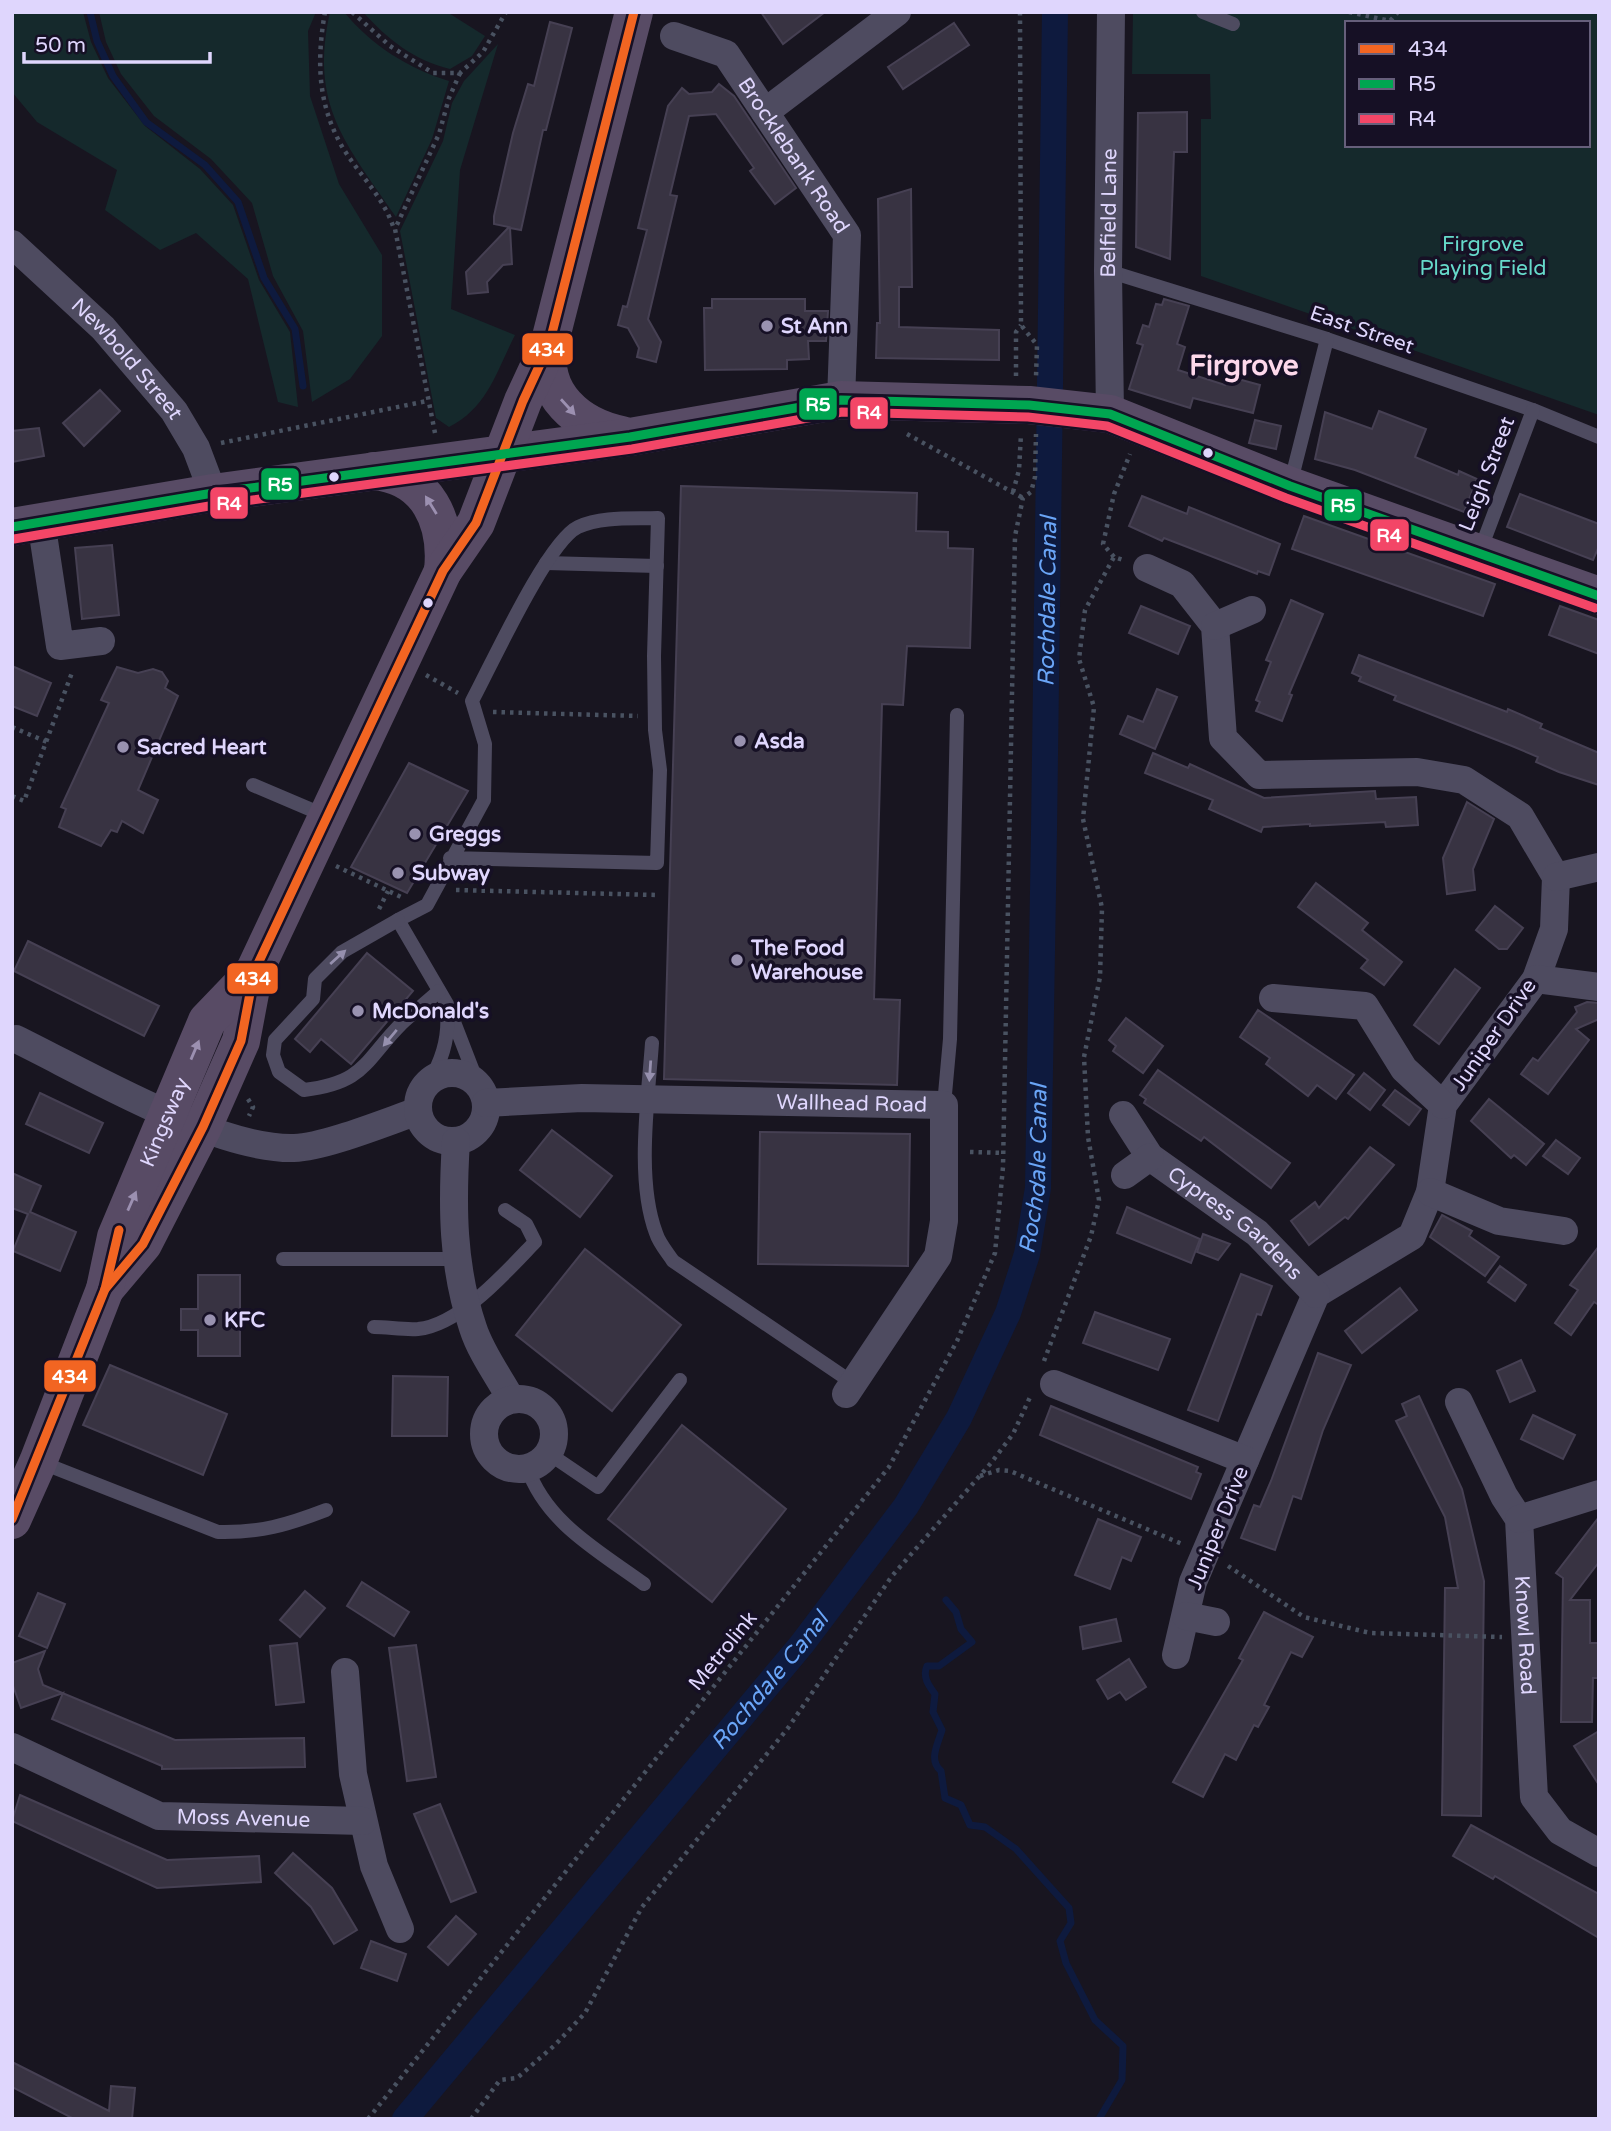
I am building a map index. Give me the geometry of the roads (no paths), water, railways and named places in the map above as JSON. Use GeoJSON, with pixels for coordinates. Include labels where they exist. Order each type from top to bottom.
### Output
{"type":"FeatureCollection","features":[{"type":"Feature","properties":{"kind":"main road"},"geometry":{"type":"LineString","coordinates":[[630,437],[587,424],[564,404],[550,377],[549,345],[634,12]]}},
{"type":"Feature","properties":{"kind":"main road","name":"Kingsway"},"geometry":{"type":"LineString","coordinates":[[104,1289],[143,1244],[202,1127],[241,1041],[254,972],[443,570],[476,523],[549,345]]}},
{"type":"Feature","properties":{"kind":"main road"},"geometry":{"type":"LineString","coordinates":[[27,524],[371,471],[630,437],[841,400],[1031,405],[1115,417],[1290,486],[1599,596]]}},
{"type":"Feature","properties":{"kind":"main road"},"geometry":{"type":"LineString","coordinates":[[371,471],[404,478],[429,499],[441,526],[443,570]]}},
{"type":"Feature","properties":{"kind":"main road","name":"Kingsway"},"geometry":{"type":"LineString","coordinates":[[12,1520],[38,1462],[104,1289],[116,1237],[207,1021],[254,972]]}},
{"type":"Feature","properties":{"kind":"street"},"geometry":{"type":"LineString","coordinates":[[765,112],[897,12]]}},
{"type":"Feature","properties":{"kind":"street","name":"Belfield Lane"},"geometry":{"type":"LineString","coordinates":[[1111,12],[1108,271],[1115,417]]}},
{"type":"Feature","properties":{"kind":"street","name":"Brocklebank Road"},"geometry":{"type":"LineString","coordinates":[[674,36],[726,54],[847,235],[841,400]]}},
{"type":"Feature","properties":{"kind":"street","name":"Newbold Street"},"geometry":{"type":"LineString","coordinates":[[12,244],[103,328],[174,411],[196,448],[213,494]]}},
{"type":"Feature","properties":{"kind":"street"},"geometry":{"type":"LineString","coordinates":[[27,524],[60,646],[92,642]]}},
{"type":"Feature","properties":{"kind":"street"},"geometry":{"type":"LineString","coordinates":[[1147,568],[1182,584],[1215,626],[1223,738],[1259,775],[1417,772],[1464,780],[1520,817],[1556,877],[1599,867]]}},
{"type":"Feature","properties":{"kind":"street"},"geometry":{"type":"LineString","coordinates":[[1215,626],[1252,610]]}},
{"type":"Feature","properties":{"kind":"street","name":"Juniper Drive"},"geometry":{"type":"LineString","coordinates":[[1176,1655],[1193,1582],[1207,1555],[1316,1294],[1412,1236],[1430,1192],[1443,1105],[1535,979],[1554,929],[1556,877]]}},
{"type":"Feature","properties":{"kind":"street"},"geometry":{"type":"LineString","coordinates":[[1535,979],[1599,987]]}},
{"type":"Feature","properties":{"kind":"street"},"geometry":{"type":"LineString","coordinates":[[1273,998],[1364,1006],[1404,1069],[1443,1105]]}},
{"type":"Feature","properties":{"kind":"street"},"geometry":{"type":"LineString","coordinates":[[17,1035],[168,1112],[255,1145],[297,1148],[418,1111]]}},
{"type":"Feature","properties":{"kind":"street"},"geometry":{"type":"LineString","coordinates":[[449,1072],[460,1073],[482,1094],[486,1114],[475,1132],[456,1141],[434,1136],[425,1129],[418,1111],[418,1097],[430,1080],[449,1072]]}},
{"type":"Feature","properties":{"kind":"street","name":"Wallhead Road"},"geometry":{"type":"LineString","coordinates":[[482,1094],[944,1105],[944,1221],[938,1256],[850,1388]]}},
{"type":"Feature","properties":{"kind":"street","name":"Cypress Gardens"},"geometry":{"type":"LineString","coordinates":[[1123,1115],[1150,1157],[1257,1233],[1316,1294]]}},
{"type":"Feature","properties":{"kind":"street"},"geometry":{"type":"LineString","coordinates":[[456,1141],[452,1205],[457,1259],[473,1331],[512,1399]]}},
{"type":"Feature","properties":{"kind":"street","name":"Cypress Gardens"},"geometry":{"type":"LineString","coordinates":[[1125,1175],[1150,1157]]}},
{"type":"Feature","properties":{"kind":"street"},"geometry":{"type":"LineString","coordinates":[[1430,1192],[1499,1221],[1564,1231]]}},
{"type":"Feature","properties":{"kind":"street"},"geometry":{"type":"LineString","coordinates":[[1044,1378],[1097,1388],[1245,1460]]}},
{"type":"Feature","properties":{"kind":"street"},"geometry":{"type":"LineString","coordinates":[[512,1399],[534,1402],[544,1409],[554,1430],[537,1460],[508,1467],[497,1461],[485,1443],[486,1420],[492,1411],[512,1399]]}},
{"type":"Feature","properties":{"kind":"street","name":"Knowl Road"},"geometry":{"type":"LineString","coordinates":[[1459,1402],[1504,1496],[1519,1518],[1534,1797],[1560,1831],[1599,1853]]}},
{"type":"Feature","properties":{"kind":"street"},"geometry":{"type":"LineString","coordinates":[[1519,1518],[1599,1494]]}},
{"type":"Feature","properties":{"kind":"street","name":"Juniper Drive"},"geometry":{"type":"LineString","coordinates":[[1186,1616],[1216,1622]]}},
{"type":"Feature","properties":{"kind":"street"},"geometry":{"type":"LineString","coordinates":[[345,1672],[353,1774],[363,1821],[374,1866],[400,1929]]}},
{"type":"Feature","properties":{"kind":"street","name":"Moss Avenue"},"geometry":{"type":"LineString","coordinates":[[12,1747],[159,1816],[363,1821]]}},
{"type":"Feature","properties":{"kind":"lane"},"geometry":{"type":"LineString","coordinates":[[1203,12],[1233,24]]}},
{"type":"Feature","properties":{"kind":"lane","name":"East Street"},"geometry":{"type":"LineString","coordinates":[[1108,271],[1326,339],[1533,410],[1599,437]]}},
{"type":"Feature","properties":{"kind":"lane"},"geometry":{"type":"LineString","coordinates":[[1290,486],[1326,339]]}},
{"type":"Feature","properties":{"kind":"lane","name":"Leigh Street"},"geometry":{"type":"LineString","coordinates":[[1480,553],[1533,410]]}},
{"type":"Feature","properties":{"kind":"lane"},"geometry":{"type":"LineString","coordinates":[[443,998],[402,1023],[363,1070],[333,1087],[304,1090],[279,1072],[273,1055],[275,1040],[313,999],[316,979],[342,952],[428,905],[450,858],[484,800],[485,744],[472,701],[546,563],[576,528],[605,521],[659,518],[655,716],[660,770],[657,863],[450,858]]}},
{"type":"Feature","properties":{"kind":"lane"},"geometry":{"type":"LineString","coordinates":[[546,563],[657,566]]}},
{"type":"Feature","properties":{"kind":"lane"},"geometry":{"type":"LineString","coordinates":[[944,1105],[950,1039],[957,715]]}},
{"type":"Feature","properties":{"kind":"lane"},"geometry":{"type":"LineString","coordinates":[[253,785],[327,817]]}},
{"type":"Feature","properties":{"kind":"lane"},"geometry":{"type":"LineString","coordinates":[[398,920],[443,998],[482,1094]]}},
{"type":"Feature","properties":{"kind":"lane"},"geometry":{"type":"LineString","coordinates":[[430,1080],[439,1065],[449,1029],[443,998]]}},
{"type":"Feature","properties":{"kind":"lane"},"geometry":{"type":"LineString","coordinates":[[652,1043],[648,1099],[648,1209],[657,1236],[673,1261],[850,1388]]}},
{"type":"Feature","properties":{"kind":"lane"},"geometry":{"type":"LineString","coordinates":[[374,1327],[420,1329],[448,1317],[492,1287],[535,1242],[526,1224],[505,1210]]}},
{"type":"Feature","properties":{"kind":"lane"},"geometry":{"type":"LineString","coordinates":[[283,1259],[457,1259]]}},
{"type":"Feature","properties":{"kind":"lane"},"geometry":{"type":"LineString","coordinates":[[644,1584],[555,1518],[534,1489],[537,1460],[598,1487],[680,1380]]}},
{"type":"Feature","properties":{"kind":"lane"},"geometry":{"type":"LineString","coordinates":[[38,1462],[218,1532],[281,1528],[326,1510]]}},
{"type":"Feature","properties":{"kind":"waterway"},"geometry":{"type":"LineString","coordinates":[[90,12],[97,41],[113,76],[146,122],[205,165],[238,202],[264,278],[295,329],[303,386]]}},
{"type":"Feature","properties":{"kind":"waterway","name":"Rochdale Canal"},"geometry":{"type":"LineString","coordinates":[[405,2119],[802,1644],[906,1506],[959,1418],[1008,1313],[1027,1254],[1038,1188],[1055,12]]}},
{"type":"Feature","properties":{"kind":"waterway"},"geometry":{"type":"LineString","coordinates":[[946,1600],[956,1612],[961,1629],[972,1642],[939,1666],[927,1666],[925,1674],[935,1694],[933,1712],[942,1730],[936,1746],[935,1762],[941,1771],[945,1798],[961,1805],[970,1825],[985,1827],[1016,1849],[1069,1908],[1071,1923],[1060,1941],[1066,1963],[1095,2020],[1123,2046],[1122,2080],[1099,2119]]}},
{"type":"Feature","properties":{"kind":"place","name":"St Ann"},"geometry":{"type":"Point","coordinates":[767,326]}},
{"type":"Feature","properties":{"kind":"place","name":"Asda"},"geometry":{"type":"Point","coordinates":[740,741]}},
{"type":"Feature","properties":{"kind":"place","name":"Sacred Heart"},"geometry":{"type":"Point","coordinates":[123,747]}},
{"type":"Feature","properties":{"kind":"place","name":"Greggs"},"geometry":{"type":"Point","coordinates":[415,834]}},
{"type":"Feature","properties":{"kind":"place","name":"Subway"},"geometry":{"type":"Point","coordinates":[398,873]}},
{"type":"Feature","properties":{"kind":"place","name":"The Food Warehouse"},"geometry":{"type":"Point","coordinates":[737,960]}},
{"type":"Feature","properties":{"kind":"place","name":"McDonald's"},"geometry":{"type":"Point","coordinates":[358,1011]}},
{"type":"Feature","properties":{"kind":"place","name":"KFC"},"geometry":{"type":"Point","coordinates":[210,1320]}},
{"type":"Feature","properties":{"kind":"district","name":"Firgrove"},"geometry":{"type":"Point","coordinates":[1244,366]}},
{"type":"Feature","properties":{"kind":"park label","name":"Firgrove Playing Field"},"geometry":{"type":"Point","coordinates":[1483,256]}}]}
